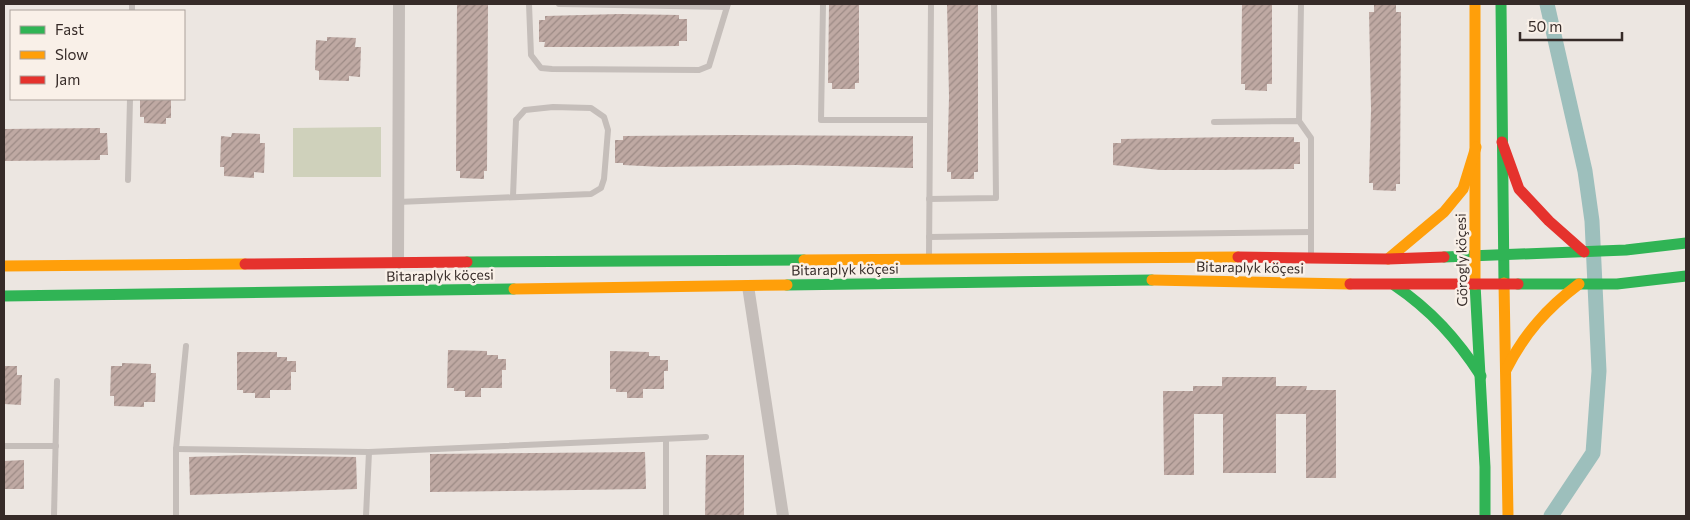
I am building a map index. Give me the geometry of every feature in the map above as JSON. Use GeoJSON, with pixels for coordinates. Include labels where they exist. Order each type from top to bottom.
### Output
{"type":"FeatureCollection","features":[{"type":"Feature","properties":{"kind":"main road","name":"Görogly köçesi"},"geometry":{"type":"LineString","coordinates":[[1476,4],[1476,284],[1486,516]]}},
{"type":"Feature","properties":{"kind":"main road"},"geometry":{"type":"LineString","coordinates":[[1501,4],[1508,516]]}},
{"type":"Feature","properties":{"kind":"main road"},"geometry":{"type":"LineString","coordinates":[[1502,142],[1519,189],[1584,252]]}},
{"type":"Feature","properties":{"kind":"main road"},"geometry":{"type":"LineString","coordinates":[[1388,260],[1444,212],[1463,189],[1476,147]]}},
{"type":"Feature","properties":{"kind":"main road","name":"Bitaraplyk köçesi"},"geometry":{"type":"LineString","coordinates":[[4,266],[1311,256],[1388,260],[1584,252],[1686,243]]}},
{"type":"Feature","properties":{"kind":"main road","name":"Bitaraplyk köçesi"},"geometry":{"type":"LineString","coordinates":[[4,296],[1134,280],[1394,285],[1504,283],[1564,289],[1579,284],[1617,284],[1686,276]]}},
{"type":"Feature","properties":{"kind":"main road"},"geometry":{"type":"LineString","coordinates":[[1394,285],[1420,302],[1458,341],[1481,376]]}},
{"type":"Feature","properties":{"kind":"main road"},"geometry":{"type":"LineString","coordinates":[[1506,370],[1518,344],[1564,289]]}},
{"type":"Feature","properties":{"kind":"street"},"geometry":{"type":"LineString","coordinates":[[398,263],[399,4]]}},
{"type":"Feature","properties":{"kind":"street"},"geometry":{"type":"LineString","coordinates":[[748,286],[783,516]]}},
{"type":"Feature","properties":{"kind":"lane"},"geometry":{"type":"LineString","coordinates":[[529,4],[531,55],[541,68],[699,70],[709,66],[728,6],[559,4]]}},
{"type":"Feature","properties":{"kind":"lane"},"geometry":{"type":"LineString","coordinates":[[823,4],[822,120],[930,120]]}},
{"type":"Feature","properties":{"kind":"lane"},"geometry":{"type":"LineString","coordinates":[[929,259],[931,4]]}},
{"type":"Feature","properties":{"kind":"lane"},"geometry":{"type":"LineString","coordinates":[[929,199],[996,198],[994,4]]}},
{"type":"Feature","properties":{"kind":"lane"},"geometry":{"type":"LineString","coordinates":[[1302,4],[1300,121],[1311,138],[1311,256]]}},
{"type":"Feature","properties":{"kind":"lane"},"geometry":{"type":"LineString","coordinates":[[128,180],[130,100]]}},
{"type":"Feature","properties":{"kind":"lane"},"geometry":{"type":"LineString","coordinates":[[398,202],[591,194],[601,188],[604,179],[608,130],[604,117],[591,108],[554,107],[525,110],[516,120],[513,196]]}},
{"type":"Feature","properties":{"kind":"lane"},"geometry":{"type":"LineString","coordinates":[[1214,122],[1300,121]]}},
{"type":"Feature","properties":{"kind":"lane"},"geometry":{"type":"LineString","coordinates":[[929,236],[1311,232]]}},
{"type":"Feature","properties":{"kind":"lane"},"geometry":{"type":"LineString","coordinates":[[176,516],[176,449],[186,346]]}},
{"type":"Feature","properties":{"kind":"lane"},"geometry":{"type":"LineString","coordinates":[[54,516],[58,381]]}},
{"type":"Feature","properties":{"kind":"lane"},"geometry":{"type":"LineString","coordinates":[[176,449],[369,452],[706,437]]}},
{"type":"Feature","properties":{"kind":"lane"},"geometry":{"type":"LineString","coordinates":[[666,439],[666,516]]}},
{"type":"Feature","properties":{"kind":"lane"},"geometry":{"type":"LineString","coordinates":[[4,446],[56,446]]}},
{"type":"Feature","properties":{"kind":"lane"},"geometry":{"type":"LineString","coordinates":[[366,516],[369,452]]}},
{"type":"Feature","properties":{"kind":"green space"},"geometry":{"type":"Polygon","coordinates":[[[381,127],[381,177],[293,177],[293,128],[381,127]]]}},
{"type":"Feature","properties":{"kind":"building"},"geometry":{"type":"Polygon","coordinates":[[[457,4],[488,4],[487,171],[484,171],[484,179],[460,178],[460,171],[456,171],[457,4]]]}},
{"type":"Feature","properties":{"kind":"building"},"geometry":{"type":"Polygon","coordinates":[[[829,4],[859,4],[859,83],[855,83],[855,89],[832,89],[832,83],[828,83],[829,4]]]}},
{"type":"Feature","properties":{"kind":"building"},"geometry":{"type":"Polygon","coordinates":[[[947,4],[978,4],[978,172],[974,172],[974,179],[951,179],[951,172],[947,172],[949,97],[947,4]]]}},
{"type":"Feature","properties":{"kind":"building"},"geometry":{"type":"Polygon","coordinates":[[[1242,4],[1272,4],[1272,84],[1267,84],[1267,91],[1245,90],[1245,84],[1241,84],[1242,4]]]}},
{"type":"Feature","properties":{"kind":"building"},"geometry":{"type":"Polygon","coordinates":[[[1374,4],[1396,4],[1396,12],[1401,12],[1400,184],[1396,184],[1396,191],[1373,190],[1373,183],[1369,183],[1371,109],[1369,12],[1374,12],[1374,4]]]}},
{"type":"Feature","properties":{"kind":"building"},"geometry":{"type":"Polygon","coordinates":[[[679,15],[679,19],[687,19],[687,41],[679,41],[679,46],[604,47],[544,47],[545,42],[539,42],[539,20],[545,20],[545,16],[679,15]]]}},
{"type":"Feature","properties":{"kind":"building"},"geometry":{"type":"Polygon","coordinates":[[[327,37],[356,38],[355,47],[361,47],[360,77],[349,76],[349,81],[319,80],[319,71],[315,70],[316,40],[327,41],[327,37]]]}},
{"type":"Feature","properties":{"kind":"building"},"geometry":{"type":"Polygon","coordinates":[[[140,100],[171,100],[171,118],[166,118],[166,124],[144,123],[144,117],[140,117],[140,100]]]}},
{"type":"Feature","properties":{"kind":"building"},"geometry":{"type":"Polygon","coordinates":[[[100,128],[100,133],[107,133],[108,155],[100,155],[100,160],[4,161],[4,129],[100,128]]]}},
{"type":"Feature","properties":{"kind":"building"},"geometry":{"type":"Polygon","coordinates":[[[232,133],[260,134],[260,143],[265,143],[264,173],[254,172],[254,178],[224,176],[224,167],[220,167],[221,136],[231,137],[232,133]]]}},
{"type":"Feature","properties":{"kind":"building"},"geometry":{"type":"Polygon","coordinates":[[[623,136],[913,136],[913,168],[796,165],[662,167],[615,163],[615,140],[623,140],[623,136]]]}},
{"type":"Feature","properties":{"kind":"building"},"geometry":{"type":"Polygon","coordinates":[[[1294,137],[1294,142],[1300,142],[1300,164],[1294,164],[1294,169],[1219,170],[1160,170],[1113,165],[1113,143],[1121,143],[1121,139],[1294,137]]]}},
{"type":"Feature","properties":{"kind":"building"},"geometry":{"type":"Polygon","coordinates":[[[448,350],[487,351],[487,355],[498,355],[498,359],[506,359],[506,370],[502,370],[502,388],[481,388],[481,397],[465,397],[465,391],[454,391],[454,388],[447,388],[448,350]]]}},
{"type":"Feature","properties":{"kind":"building"},"geometry":{"type":"Polygon","coordinates":[[[610,351],[649,352],[649,356],[660,356],[660,360],[668,360],[668,371],[664,371],[664,389],[643,389],[643,398],[627,398],[627,392],[616,392],[616,389],[610,389],[610,351]]]}},
{"type":"Feature","properties":{"kind":"building"},"geometry":{"type":"Polygon","coordinates":[[[237,352],[277,352],[277,357],[287,357],[287,361],[296,361],[296,372],[291,372],[291,390],[270,390],[270,398],[255,398],[255,393],[243,393],[243,390],[237,390],[237,352]]]}},
{"type":"Feature","properties":{"kind":"building"},"geometry":{"type":"Polygon","coordinates":[[[122,363],[151,364],[151,373],[156,373],[155,402],[144,402],[144,407],[114,406],[114,396],[110,396],[111,366],[122,366],[122,363]]]}},
{"type":"Feature","properties":{"kind":"building"},"geometry":{"type":"Polygon","coordinates":[[[4,366],[17,366],[17,375],[22,375],[21,405],[4,404],[4,366]]]}},
{"type":"Feature","properties":{"kind":"building"},"geometry":{"type":"Polygon","coordinates":[[[1222,377],[1276,377],[1276,386],[1307,386],[1306,390],[1336,390],[1336,478],[1306,478],[1306,414],[1276,414],[1276,473],[1223,473],[1223,414],[1194,414],[1194,475],[1164,475],[1163,391],[1193,391],[1193,386],[1222,386],[1222,377]]]}},
{"type":"Feature","properties":{"kind":"building"},"geometry":{"type":"Polygon","coordinates":[[[645,452],[646,489],[430,492],[430,454],[645,452]]]}},
{"type":"Feature","properties":{"kind":"building"},"geometry":{"type":"Polygon","coordinates":[[[244,455],[356,457],[357,489],[190,495],[189,457],[244,455]]]}},
{"type":"Feature","properties":{"kind":"building"},"geometry":{"type":"Polygon","coordinates":[[[706,455],[744,455],[744,516],[705,516],[706,455]]]}},
{"type":"Feature","properties":{"kind":"building"},"geometry":{"type":"Polygon","coordinates":[[[24,460],[24,489],[4,489],[4,461],[24,460]]]}},
{"type":"Feature","properties":{"kind":"waterway"},"geometry":{"type":"LineString","coordinates":[[1547,4],[1585,171],[1592,221],[1599,371],[1593,453],[1551,516]]}},
{"type":"Feature","properties":{"kind":"traffic: fast"},"geometry":{"type":"LineString","coordinates":[[1501,4],[1504,283]]}},
{"type":"Feature","properties":{"kind":"traffic: fast"},"geometry":{"type":"LineString","coordinates":[[1444,257],[1626,250],[1686,243]]}},
{"type":"Feature","properties":{"kind":"traffic: fast"},"geometry":{"type":"LineString","coordinates":[[467,262],[804,260]]}},
{"type":"Feature","properties":{"kind":"traffic: fast"},"geometry":{"type":"LineString","coordinates":[[1518,284],[1617,284],[1686,276]]}},
{"type":"Feature","properties":{"kind":"traffic: fast"},"geometry":{"type":"LineString","coordinates":[[787,285],[1152,280]]}},
{"type":"Feature","properties":{"kind":"traffic: fast"},"geometry":{"type":"LineString","coordinates":[[1475,284],[1485,467],[1485,516]]}},
{"type":"Feature","properties":{"kind":"traffic: fast"},"geometry":{"type":"LineString","coordinates":[[1394,285],[1420,305],[1442,326],[1481,376]]}},
{"type":"Feature","properties":{"kind":"traffic: fast"},"geometry":{"type":"LineString","coordinates":[[4,296],[514,289]]}},
{"type":"Feature","properties":{"kind":"traffic: slow"},"geometry":{"type":"LineString","coordinates":[[1475,4],[1475,284]]}},
{"type":"Feature","properties":{"kind":"traffic: slow"},"geometry":{"type":"LineString","coordinates":[[1388,259],[1444,212],[1463,189],[1476,147]]}},
{"type":"Feature","properties":{"kind":"traffic: slow"},"geometry":{"type":"LineString","coordinates":[[804,260],[1238,257]]}},
{"type":"Feature","properties":{"kind":"traffic: slow"},"geometry":{"type":"LineString","coordinates":[[4,266],[245,264]]}},
{"type":"Feature","properties":{"kind":"traffic: slow"},"geometry":{"type":"LineString","coordinates":[[1152,280],[1350,284]]}},
{"type":"Feature","properties":{"kind":"traffic: slow"},"geometry":{"type":"LineString","coordinates":[[1504,283],[1508,516]]}},
{"type":"Feature","properties":{"kind":"traffic: slow"},"geometry":{"type":"LineString","coordinates":[[1506,370],[1520,345],[1537,322],[1579,284]]}},
{"type":"Feature","properties":{"kind":"traffic: slow"},"geometry":{"type":"LineString","coordinates":[[514,289],[787,285]]}},
{"type":"Feature","properties":{"kind":"traffic: jam"},"geometry":{"type":"LineString","coordinates":[[1502,142],[1519,189],[1549,221],[1584,252]]}},
{"type":"Feature","properties":{"kind":"traffic: jam"},"geometry":{"type":"LineString","coordinates":[[1238,257],[1388,259],[1444,257]]}},
{"type":"Feature","properties":{"kind":"traffic: jam"},"geometry":{"type":"LineString","coordinates":[[245,264],[467,262]]}},
{"type":"Feature","properties":{"kind":"traffic: jam"},"geometry":{"type":"LineString","coordinates":[[1350,284],[1518,284]]}}]}
